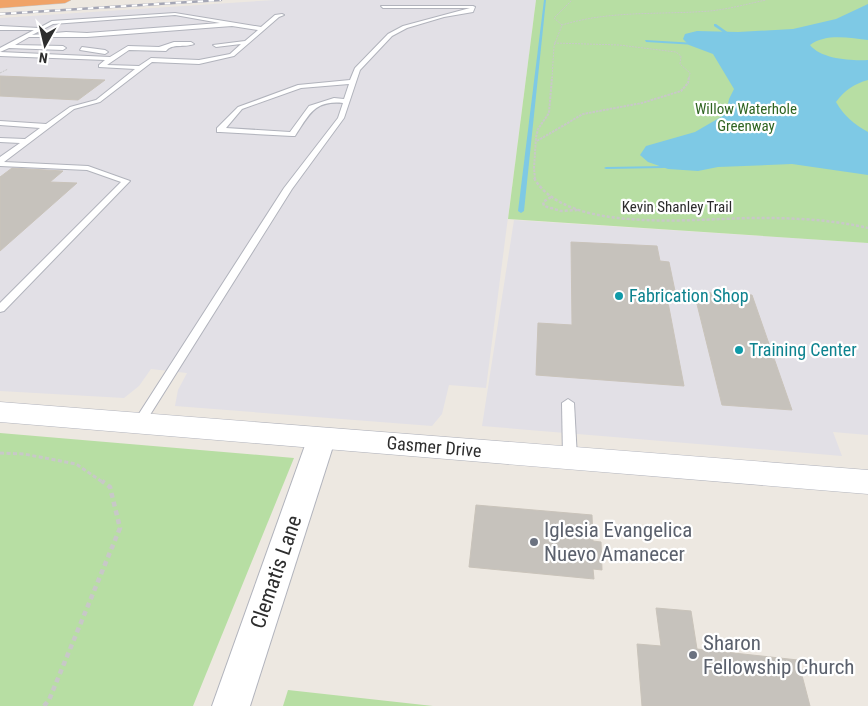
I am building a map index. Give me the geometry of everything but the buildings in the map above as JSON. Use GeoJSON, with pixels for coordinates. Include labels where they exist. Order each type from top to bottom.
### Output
{"type":"FeatureCollection","features":[{"type":"Feature","properties":{"kind":"highway"},"geometry":{"type":"LineString","coordinates":[[40,0],[59,0]]}},
{"type":"Feature","properties":{"kind":"highway"},"geometry":{"type":"LineString","coordinates":[[0,4],[65,0]]}},
{"type":"Feature","properties":{"kind":"street","name":"Gasmer Drive"},"geometry":{"type":"LineString","coordinates":[[0,412],[868,482]]}},
{"type":"Feature","properties":{"kind":"street","name":"Clematis Lane"},"geometry":{"type":"LineString","coordinates":[[231,706],[322,438]]}},
{"type":"Feature","properties":{"kind":"lane"},"geometry":{"type":"LineString","coordinates":[[139,423],[288,188],[341,118],[357,69],[390,35],[404,28],[443,16],[471,11],[473,7],[383,7]]}},
{"type":"Feature","properties":{"kind":"lane"},"geometry":{"type":"LineString","coordinates":[[0,50],[52,23],[175,14],[262,29]]}},
{"type":"Feature","properties":{"kind":"lane"},"geometry":{"type":"LineString","coordinates":[[151,60],[199,62],[232,55],[277,16],[282,15]]}},
{"type":"Feature","properties":{"kind":"lane"},"geometry":{"type":"LineString","coordinates":[[24,37],[66,34],[87,35],[232,24]]}},
{"type":"Feature","properties":{"kind":"lane"},"geometry":{"type":"LineString","coordinates":[[0,28],[40,29]]}},
{"type":"Feature","properties":{"kind":"lane"},"geometry":{"type":"LineString","coordinates":[[7,46],[25,47],[69,45],[47,42],[25,47]]}},
{"type":"Feature","properties":{"kind":"lane"},"geometry":{"type":"LineString","coordinates":[[98,42],[114,55]]}},
{"type":"Feature","properties":{"kind":"lane"},"geometry":{"type":"LineString","coordinates":[[216,45],[248,42]]}},
{"type":"Feature","properties":{"kind":"lane"},"geometry":{"type":"LineString","coordinates":[[105,52],[95,44],[87,47],[114,55]]}},
{"type":"Feature","properties":{"kind":"lane"},"geometry":{"type":"LineString","coordinates":[[159,49],[174,44],[191,44]]}},
{"type":"Feature","properties":{"kind":"lane"},"geometry":{"type":"LineString","coordinates":[[2,159],[72,108],[98,101],[142,68],[166,49],[128,48],[114,55],[101,66],[142,68]]}},
{"type":"Feature","properties":{"kind":"lane"},"geometry":{"type":"LineString","coordinates":[[0,54],[114,55]]}},
{"type":"Feature","properties":{"kind":"lane"},"geometry":{"type":"LineString","coordinates":[[347,101],[334,100],[311,108],[292,134],[220,130],[240,108],[300,86],[353,82]]}},
{"type":"Feature","properties":{"kind":"lane"},"geometry":{"type":"LineString","coordinates":[[0,124],[47,126]]}},
{"type":"Feature","properties":{"kind":"lane"},"geometry":{"type":"LineString","coordinates":[[0,140],[27,141]]}},
{"type":"Feature","properties":{"kind":"lane"},"geometry":{"type":"LineString","coordinates":[[0,309],[126,182],[88,168],[2,159]]}},
{"type":"Feature","properties":{"kind":"lane"},"geometry":{"type":"LineString","coordinates":[[568,403],[570,458]]}},
{"type":"Feature","properties":{"kind":"path","name":"Kevin Shanley Trail"},"geometry":{"type":"LineString","coordinates":[[572,0],[554,18],[562,25],[555,36],[549,115],[537,130],[534,176],[539,185],[552,196],[578,209],[618,219],[649,221],[713,219],[808,220],[868,228]]}},
{"type":"Feature","properties":{"kind":"path"},"geometry":{"type":"LineString","coordinates":[[562,25],[605,14],[702,12],[728,9],[766,0]]}},
{"type":"Feature","properties":{"kind":"path"},"geometry":{"type":"LineString","coordinates":[[536,141],[583,114],[662,98],[681,91],[688,83],[690,73],[680,64],[681,56],[676,52],[619,45],[554,43]]}},
{"type":"Feature","properties":{"kind":"path"},"geometry":{"type":"LineString","coordinates":[[552,196],[543,202],[544,206],[556,211],[566,212],[578,209]]}},
{"type":"Feature","properties":{"kind":"path"},"geometry":{"type":"LineString","coordinates":[[0,453],[24,454],[76,464],[110,487],[120,528],[49,700],[44,706]]}},
{"type":"Feature","properties":{"kind":"shaded area"},"geometry":{"type":"Polygon","coordinates":[[[274,0],[536,0],[486,388],[449,385],[442,414],[432,426],[175,406],[178,390],[187,373],[151,369],[139,386],[124,398],[0,391],[0,18],[274,0]]]}},
{"type":"Feature","properties":{"kind":"shaded area"},"geometry":{"type":"Polygon","coordinates":[[[514,220],[868,243],[868,435],[833,432],[842,456],[482,426],[514,220]]]}},
{"type":"Feature","properties":{"kind":"green space","name":"Willow Waterhole Greenway"},"geometry":{"type":"Polygon","coordinates":[[[536,0],[868,0],[868,243],[508,219],[536,0]]]}},
{"type":"Feature","properties":{"kind":"green space"},"geometry":{"type":"Polygon","coordinates":[[[0,433],[294,458],[193,706],[0,706],[0,433]]]}},
{"type":"Feature","properties":{"kind":"green space"},"geometry":{"type":"Polygon","coordinates":[[[288,690],[433,706],[283,706],[288,690]]]}},
{"type":"Feature","properties":{"kind":"water"},"geometry":{"type":"Polygon","coordinates":[[[868,4],[868,40],[830,38],[816,41],[810,45],[815,50],[829,56],[853,60],[868,60],[868,80],[850,88],[836,102],[850,119],[868,132],[868,175],[792,164],[718,167],[698,171],[668,169],[648,162],[640,155],[646,146],[695,132],[726,114],[729,99],[734,89],[713,54],[689,45],[683,39],[685,34],[697,31],[738,32],[793,29],[836,19],[868,4]]]}},
{"type":"Feature","properties":{"kind":"waterway"},"geometry":{"type":"LineString","coordinates":[[521,211],[545,0]]}},
{"type":"Feature","properties":{"kind":"waterway"},"geometry":{"type":"LineString","coordinates":[[715,25],[731,36]]}},
{"type":"Feature","properties":{"kind":"waterway"},"geometry":{"type":"LineString","coordinates":[[646,41],[696,44]]}},
{"type":"Feature","properties":{"kind":"waterway"},"geometry":{"type":"LineString","coordinates":[[606,168],[663,167],[671,165]]}},
{"type":"Feature","properties":{"kind":"railway"},"geometry":{"type":"LineString","coordinates":[[0,14],[221,0]]}},
{"type":"Feature","properties":{"kind":"place","name":"Fabrication Shop"},"geometry":{"type":"Point","coordinates":[619,296]}},
{"type":"Feature","properties":{"kind":"place","name":"Training Center"},"geometry":{"type":"Point","coordinates":[739,350]}},
{"type":"Feature","properties":{"kind":"place","name":"Iglesia Evangelica Nuevo Amanecer"},"geometry":{"type":"Point","coordinates":[534,542]}},
{"type":"Feature","properties":{"kind":"place","name":"Sharon Fellowship Church"},"geometry":{"type":"Point","coordinates":[693,655]}}]}
